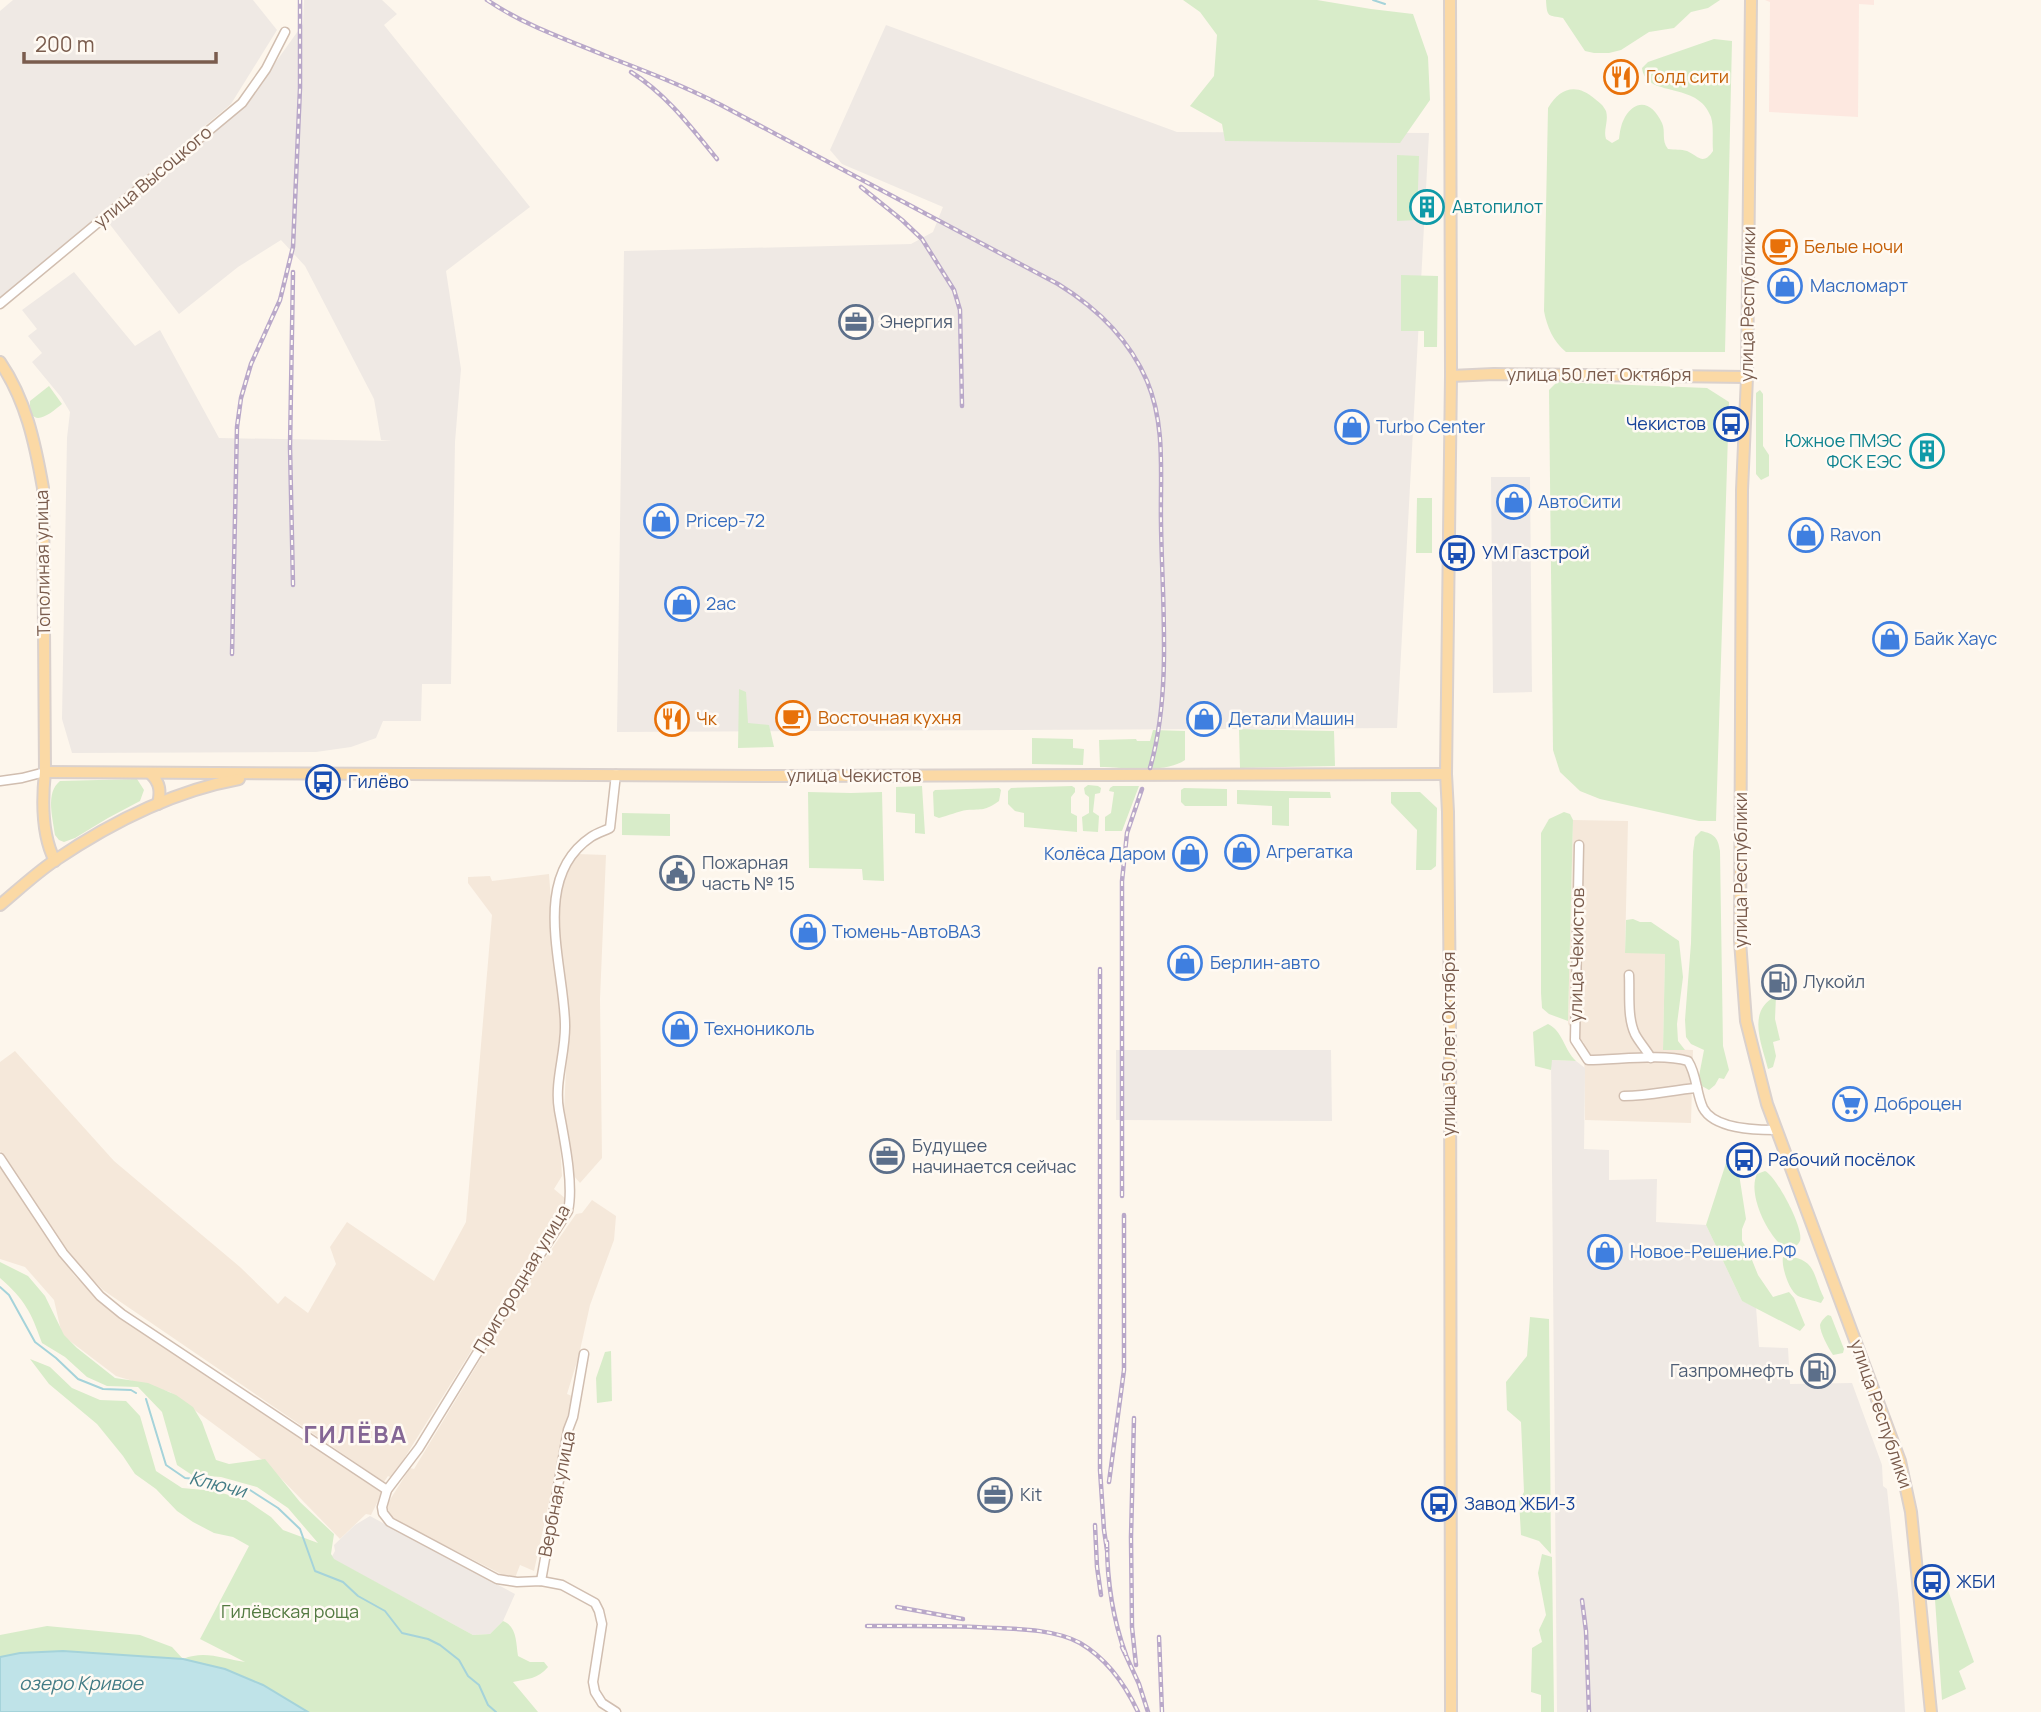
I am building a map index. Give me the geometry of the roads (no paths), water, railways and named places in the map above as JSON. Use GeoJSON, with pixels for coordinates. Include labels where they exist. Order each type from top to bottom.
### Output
{"type":"FeatureCollection","features":[{"type":"Feature","properties":{"kind":"main road","name":"улица 50 лет Октября"},"geometry":{"type":"LineString","coordinates":[[1450,0],[1451,376],[1446,774],[1450,1013],[1451,1712]]}},
{"type":"Feature","properties":{"kind":"main road","name":"улица Республики"},"geometry":{"type":"LineString","coordinates":[[1751,0],[1747,377],[1742,490],[1740,941],[1743,995],[1748,1031],[1775,1130],[1900,1461],[1911,1512],[1931,1712]]}},
{"type":"Feature","properties":{"kind":"main road","name":"Тополиная улица"},"geometry":{"type":"LineString","coordinates":[[0,362],[5,377],[19,395],[35,443],[43,488],[43,791],[48,848],[54,861]]}},
{"type":"Feature","properties":{"kind":"main road","name":"улица 50 лет Октября"},"geometry":{"type":"LineString","coordinates":[[1451,376],[1507,374],[1747,377]]}},
{"type":"Feature","properties":{"kind":"main road"},"geometry":{"type":"LineString","coordinates":[[45,772],[262,774]]}},
{"type":"Feature","properties":{"kind":"main road"},"geometry":{"type":"LineString","coordinates":[[151,774],[158,781],[158,804]]}},
{"type":"Feature","properties":{"kind":"main road","name":"улица Чекистов"},"geometry":{"type":"LineString","coordinates":[[262,774],[1446,774]]}},
{"type":"Feature","properties":{"kind":"main road"},"geometry":{"type":"LineString","coordinates":[[0,905],[54,861],[103,831],[158,804],[227,781],[262,774]]}},
{"type":"Feature","properties":{"kind":"street","name":"улица Высоцкого"},"geometry":{"type":"LineString","coordinates":[[0,304],[242,103],[266,69],[285,32]]}},
{"type":"Feature","properties":{"kind":"street"},"geometry":{"type":"LineString","coordinates":[[0,781],[45,772]]}},
{"type":"Feature","properties":{"kind":"street","name":"Пригородная улица"},"geometry":{"type":"LineString","coordinates":[[387,1490],[419,1448],[568,1211],[571,1199],[558,1100],[566,1025],[553,912],[560,879],[567,863],[578,848],[610,828],[615,774]]}},
{"type":"Feature","properties":{"kind":"street","name":"улица Чекистов"},"geometry":{"type":"LineString","coordinates":[[1579,845],[1575,1040],[1588,1060],[1651,1058]]}},
{"type":"Feature","properties":{"kind":"street"},"geometry":{"type":"LineString","coordinates":[[1629,975],[1632,1025],[1651,1058],[1677,1058],[1688,1061],[1694,1070],[1703,1108],[1712,1119],[1755,1130],[1775,1130]]}},
{"type":"Feature","properties":{"kind":"street"},"geometry":{"type":"LineString","coordinates":[[1624,1096],[1650,1096],[1658,1092],[1697,1088]]}},
{"type":"Feature","properties":{"kind":"street"},"geometry":{"type":"LineString","coordinates":[[0,1158],[63,1253],[100,1296],[122,1314],[387,1490],[382,1507],[390,1522],[497,1579],[517,1583],[541,1581]]}},
{"type":"Feature","properties":{"kind":"street","name":"Вербная улица"},"geometry":{"type":"LineString","coordinates":[[584,1354],[541,1581],[562,1585],[574,1591],[594,1603],[599,1611],[602,1624],[593,1682],[595,1692],[602,1703],[616,1712]]}},
{"type":"Feature","properties":{"kind":"water","name":"озеро Кривое"},"geometry":{"type":"Polygon","coordinates":[[[63,1651],[183,1659],[225,1669],[263,1685],[308,1712],[0,1712],[0,1657],[63,1651]]]}},
{"type":"Feature","properties":{"kind":"waterway"},"geometry":{"type":"LineString","coordinates":[[1373,0],[1385,4]]}},
{"type":"Feature","properties":{"kind":"waterway","name":"Ключи"},"geometry":{"type":"LineString","coordinates":[[0,1287],[9,1295],[35,1342],[78,1379],[103,1389],[131,1390],[136,1393]]}},
{"type":"Feature","properties":{"kind":"waterway","name":"Ключи"},"geometry":{"type":"LineString","coordinates":[[146,1399],[166,1465],[185,1478],[217,1481],[250,1490],[278,1508],[300,1529],[315,1571],[343,1582],[358,1596],[385,1611],[402,1633],[428,1639],[440,1645],[459,1660],[468,1676],[479,1685],[488,1705],[496,1712]]}},
{"type":"Feature","properties":{"kind":"railway"},"geometry":{"type":"LineString","coordinates":[[232,654],[237,427],[241,398],[251,364],[280,300],[293,247],[300,88],[300,0]]}},
{"type":"Feature","properties":{"kind":"railway"},"geometry":{"type":"LineString","coordinates":[[487,0],[545,31],[693,91],[1058,284],[1099,314],[1121,338],[1147,381],[1160,433],[1164,647],[1161,709],[1150,768]]}},
{"type":"Feature","properties":{"kind":"railway"},"geometry":{"type":"LineString","coordinates":[[631,72],[667,101],[717,159]]}},
{"type":"Feature","properties":{"kind":"railway"},"geometry":{"type":"LineString","coordinates":[[861,187],[922,239],[954,290],[960,310],[962,406]]}},
{"type":"Feature","properties":{"kind":"railway"},"geometry":{"type":"LineString","coordinates":[[293,272],[290,447],[293,585]]}},
{"type":"Feature","properties":{"kind":"railway"},"geometry":{"type":"LineString","coordinates":[[1122,1196],[1122,881],[1127,833],[1142,789]]}},
{"type":"Feature","properties":{"kind":"railway"},"geometry":{"type":"LineString","coordinates":[[1100,969],[1100,1470],[1107,1550]]}},
{"type":"Feature","properties":{"kind":"railway"},"geometry":{"type":"LineString","coordinates":[[1109,1482],[1124,1370],[1124,1215]]}},
{"type":"Feature","properties":{"kind":"railway"},"geometry":{"type":"LineString","coordinates":[[1134,1418],[1131,1537],[1132,1627],[1136,1665]]}},
{"type":"Feature","properties":{"kind":"railway"},"geometry":{"type":"LineString","coordinates":[[1095,1525],[1101,1595]]}},
{"type":"Feature","properties":{"kind":"railway"},"geometry":{"type":"LineString","coordinates":[[1107,1542],[1111,1599],[1126,1655]]}},
{"type":"Feature","properties":{"kind":"railway"},"geometry":{"type":"LineString","coordinates":[[1582,1600],[1589,1712]]}},
{"type":"Feature","properties":{"kind":"railway"},"geometry":{"type":"LineString","coordinates":[[897,1607],[963,1619]]}},
{"type":"Feature","properties":{"kind":"railway"},"geometry":{"type":"LineString","coordinates":[[867,1626],[980,1627],[1061,1635],[1090,1649],[1107,1664],[1138,1712]]}},
{"type":"Feature","properties":{"kind":"railway"},"geometry":{"type":"LineString","coordinates":[[1159,1637],[1162,1712]]}},
{"type":"Feature","properties":{"kind":"railway"},"geometry":{"type":"LineString","coordinates":[[1122,1647],[1148,1712]]}},
{"type":"Feature","properties":{"kind":"place","name":"Голд сити"},"geometry":{"type":"Point","coordinates":[1621,77]}},
{"type":"Feature","properties":{"kind":"place","name":"Автопилот"},"geometry":{"type":"Point","coordinates":[1427,207]}},
{"type":"Feature","properties":{"kind":"place","name":"Белые ночи"},"geometry":{"type":"Point","coordinates":[1780,247]}},
{"type":"Feature","properties":{"kind":"place","name":"Масломарт"},"geometry":{"type":"Point","coordinates":[1785,286]}},
{"type":"Feature","properties":{"kind":"place","name":"Энергия"},"geometry":{"type":"Point","coordinates":[856,322]}},
{"type":"Feature","properties":{"kind":"place","name":"Чекистов"},"geometry":{"type":"Point","coordinates":[1731,424]}},
{"type":"Feature","properties":{"kind":"place","name":"Turbo Center"},"geometry":{"type":"Point","coordinates":[1352,427]}},
{"type":"Feature","properties":{"kind":"place","name":"Южное ПМЭС ФСК ЕЭС"},"geometry":{"type":"Point","coordinates":[1927,451]}},
{"type":"Feature","properties":{"kind":"place","name":"АвтоСити"},"geometry":{"type":"Point","coordinates":[1514,502]}},
{"type":"Feature","properties":{"kind":"place","name":"Pricep-72"},"geometry":{"type":"Point","coordinates":[661,521]}},
{"type":"Feature","properties":{"kind":"place","name":"Ravon"},"geometry":{"type":"Point","coordinates":[1806,535]}},
{"type":"Feature","properties":{"kind":"place","name":"УМ Газстрой"},"geometry":{"type":"Point","coordinates":[1457,553]}},
{"type":"Feature","properties":{"kind":"place","name":"2ас"},"geometry":{"type":"Point","coordinates":[682,604]}},
{"type":"Feature","properties":{"kind":"place","name":"Байк Хаус"},"geometry":{"type":"Point","coordinates":[1890,639]}},
{"type":"Feature","properties":{"kind":"place","name":"Восточная кухня"},"geometry":{"type":"Point","coordinates":[793,718]}},
{"type":"Feature","properties":{"kind":"place","name":"Чк"},"geometry":{"type":"Point","coordinates":[672,719]}},
{"type":"Feature","properties":{"kind":"place","name":"Детали Машин"},"geometry":{"type":"Point","coordinates":[1204,719]}},
{"type":"Feature","properties":{"kind":"place","name":"Гилёво"},"geometry":{"type":"Point","coordinates":[323,782]}},
{"type":"Feature","properties":{"kind":"place","name":"Агрегатка"},"geometry":{"type":"Point","coordinates":[1242,852]}},
{"type":"Feature","properties":{"kind":"place","name":"Колёса Даром"},"geometry":{"type":"Point","coordinates":[1190,854]}},
{"type":"Feature","properties":{"kind":"place","name":"Пожарная часть № 15"},"geometry":{"type":"Point","coordinates":[677,873]}},
{"type":"Feature","properties":{"kind":"place","name":"Тюмень-АвтоВАЗ"},"geometry":{"type":"Point","coordinates":[808,932]}},
{"type":"Feature","properties":{"kind":"place","name":"Берлин-авто"},"geometry":{"type":"Point","coordinates":[1185,963]}},
{"type":"Feature","properties":{"kind":"place","name":"Лукойл"},"geometry":{"type":"Point","coordinates":[1779,982]}},
{"type":"Feature","properties":{"kind":"place","name":"Технониколь"},"geometry":{"type":"Point","coordinates":[680,1029]}},
{"type":"Feature","properties":{"kind":"place","name":"Доброцен"},"geometry":{"type":"Point","coordinates":[1850,1104]}},
{"type":"Feature","properties":{"kind":"place","name":"Будущее начинается сейчас"},"geometry":{"type":"Point","coordinates":[887,1156]}},
{"type":"Feature","properties":{"kind":"place","name":"Рабочий посёлок"},"geometry":{"type":"Point","coordinates":[1744,1160]}},
{"type":"Feature","properties":{"kind":"place","name":"Новое-Решение.РФ"},"geometry":{"type":"Point","coordinates":[1605,1252]}},
{"type":"Feature","properties":{"kind":"place","name":"Газпромнефть"},"geometry":{"type":"Point","coordinates":[1818,1371]}},
{"type":"Feature","properties":{"kind":"place","name":"Kit"},"geometry":{"type":"Point","coordinates":[995,1495]}},
{"type":"Feature","properties":{"kind":"place","name":"Завод ЖБИ-3"},"geometry":{"type":"Point","coordinates":[1439,1504]}},
{"type":"Feature","properties":{"kind":"place","name":"ЖБИ"},"geometry":{"type":"Point","coordinates":[1932,1582]}},
{"type":"Feature","properties":{"kind":"district","name":"ГИЛЁВА"},"geometry":{"type":"Point","coordinates":[356,1435]}},
{"type":"Feature","properties":{"kind":"park label","name":"Гилёвская роща"},"geometry":{"type":"Point","coordinates":[290,1612]}}]}
